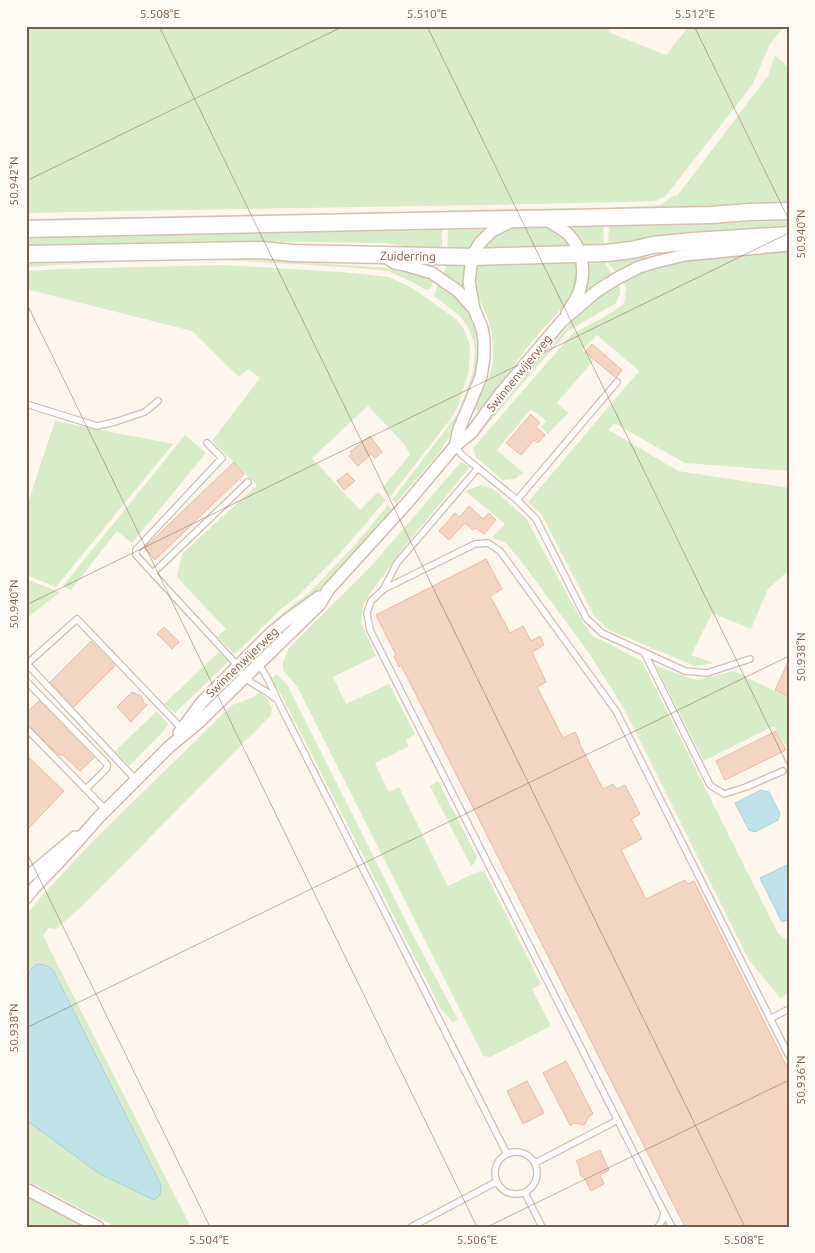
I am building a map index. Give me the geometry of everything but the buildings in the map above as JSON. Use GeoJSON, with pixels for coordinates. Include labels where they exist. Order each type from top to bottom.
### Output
{"type":"FeatureCollection","features":[{"type":"Feature","properties":{"kind":"main road"},"geometry":{"type":"LineString","coordinates":[[26,229],[516,220],[789,211]]}},
{"type":"Feature","properties":{"kind":"main road","name":"Zuiderring"},"geometry":{"type":"LineString","coordinates":[[26,254],[262,250],[383,256],[472,257],[580,254],[632,250],[654,244],[693,240],[789,235]]}},
{"type":"Feature","properties":{"kind":"street","name":"Swinnenwijerweg"},"geometry":{"type":"LineString","coordinates":[[545,219],[567,234],[574,242],[580,254],[583,268],[580,291],[562,321]]}},
{"type":"Feature","properties":{"kind":"street","name":"Swinnenwijerweg"},"geometry":{"type":"LineString","coordinates":[[455,446],[458,429],[481,377],[484,357],[482,328],[474,309],[469,282],[472,257],[479,244],[492,231],[516,220]]}},
{"type":"Feature","properties":{"kind":"street","name":"Swinnenwijerweg"},"geometry":{"type":"LineString","coordinates":[[26,898],[103,813],[184,731],[202,702],[272,633],[328,590],[408,502],[455,446],[472,432],[500,394],[562,321],[597,290],[639,268],[685,255],[789,245]]}},
{"type":"Feature","properties":{"kind":"street","name":"Swinnenwijerweg"},"geometry":{"type":"LineString","coordinates":[[383,256],[395,263],[432,273],[458,291],[474,309]]}},
{"type":"Feature","properties":{"kind":"street","name":"Swinnenwijerweg"},"geometry":{"type":"LineString","coordinates":[[184,731],[198,723],[246,677],[320,604],[328,590]]}},
{"type":"Feature","properties":{"kind":"street","name":"Swinnenwijerweg"},"geometry":{"type":"LineString","coordinates":[[26,878],[103,813]]}},
{"type":"Feature","properties":{"kind":"street"},"geometry":{"type":"LineString","coordinates":[[26,1190],[98,1227]]}},
{"type":"Feature","properties":{"kind":"lane"},"geometry":{"type":"LineString","coordinates":[[517,500],[617,382]]}},
{"type":"Feature","properties":{"kind":"lane"},"geometry":{"type":"LineString","coordinates":[[26,404],[97,426],[145,412],[158,401]]}},
{"type":"Feature","properties":{"kind":"lane"},"geometry":{"type":"LineString","coordinates":[[207,443],[222,458],[136,550],[136,555],[246,677],[277,699]]}},
{"type":"Feature","properties":{"kind":"lane"},"geometry":{"type":"LineString","coordinates":[[455,446],[462,455],[517,500],[536,519],[586,618],[602,633],[685,671],[707,673],[750,660]]}},
{"type":"Feature","properties":{"kind":"lane"},"geometry":{"type":"LineString","coordinates":[[384,589],[397,563],[478,468]]}},
{"type":"Feature","properties":{"kind":"lane"},"geometry":{"type":"LineString","coordinates":[[153,573],[248,482]]}},
{"type":"Feature","properties":{"kind":"lane"},"geometry":{"type":"LineString","coordinates":[[672,1227],[370,630],[367,614],[372,600],[384,589],[475,544],[488,543],[500,550],[616,711],[789,1056]]}},
{"type":"Feature","properties":{"kind":"lane"},"geometry":{"type":"LineString","coordinates":[[136,780],[27,664],[77,619],[184,731]]}},
{"type":"Feature","properties":{"kind":"lane"},"geometry":{"type":"LineString","coordinates":[[644,652],[710,786],[724,794],[746,787],[783,770]]}},
{"type":"Feature","properties":{"kind":"lane"},"geometry":{"type":"LineString","coordinates":[[250,655],[259,664],[273,689],[507,1154]]}},
{"type":"Feature","properties":{"kind":"lane"},"geometry":{"type":"LineString","coordinates":[[26,680],[107,764],[107,768],[86,789]]}},
{"type":"Feature","properties":{"kind":"lane"},"geometry":{"type":"LineString","coordinates":[[26,728],[86,789],[103,813]]}},
{"type":"Feature","properties":{"kind":"lane"},"geometry":{"type":"LineString","coordinates":[[770,1019],[789,1009]]}},
{"type":"Feature","properties":{"kind":"lane"},"geometry":{"type":"LineString","coordinates":[[535,1163],[618,1120]]}},
{"type":"Feature","properties":{"kind":"lane"},"geometry":{"type":"LineString","coordinates":[[514,1152],[523,1153],[535,1163],[537,1171],[536,1180],[532,1188],[525,1193],[517,1195],[508,1194],[496,1182],[494,1174],[496,1166],[500,1159],[507,1154],[514,1152]]}},
{"type":"Feature","properties":{"kind":"lane"},"geometry":{"type":"LineString","coordinates":[[411,1227],[496,1182]]}},
{"type":"Feature","properties":{"kind":"lane"},"geometry":{"type":"LineString","coordinates":[[525,1193],[542,1227]]}},
{"type":"Feature","properties":{"kind":"lane"},"geometry":{"type":"LineString","coordinates":[[658,1227],[664,1212]]}},
{"type":"Feature","properties":{"kind":"green space"},"geometry":{"type":"Polygon","coordinates":[[[26,26],[611,26],[608,32],[666,55],[689,26],[785,26],[770,44],[753,84],[668,193],[656,201],[26,213],[26,26]]]}},
{"type":"Feature","properties":{"kind":"green space"},"geometry":{"type":"Polygon","coordinates":[[[775,55],[789,68],[789,207],[608,211],[609,208],[661,205],[673,196],[677,196],[768,76],[775,55]]]}},
{"type":"Feature","properties":{"kind":"green space"},"geometry":{"type":"Polygon","coordinates":[[[602,208],[603,211],[448,214],[448,210],[602,208]]]}},
{"type":"Feature","properties":{"kind":"green space"},"geometry":{"type":"Polygon","coordinates":[[[442,211],[442,214],[26,223],[26,219],[442,211]]]}},
{"type":"Feature","properties":{"kind":"green space"},"geometry":{"type":"Polygon","coordinates":[[[789,221],[789,230],[608,247],[609,224],[789,221]]]}},
{"type":"Feature","properties":{"kind":"green space"},"geometry":{"type":"Polygon","coordinates":[[[603,223],[604,248],[581,250],[563,224],[603,223]]]}},
{"type":"Feature","properties":{"kind":"green space"},"geometry":{"type":"Polygon","coordinates":[[[539,225],[554,229],[563,236],[575,251],[480,253],[494,237],[514,227],[539,225]]]}},
{"type":"Feature","properties":{"kind":"green space"},"geometry":{"type":"Polygon","coordinates":[[[442,226],[442,252],[386,243],[248,241],[26,247],[26,235],[442,226]]]}},
{"type":"Feature","properties":{"kind":"green space"},"geometry":{"type":"Polygon","coordinates":[[[489,226],[470,252],[447,252],[448,228],[489,226]]]}},
{"type":"Feature","properties":{"kind":"green space"},"geometry":{"type":"Polygon","coordinates":[[[789,248],[789,471],[685,463],[614,423],[609,430],[678,471],[789,488],[789,570],[768,589],[751,629],[712,613],[691,655],[714,663],[695,666],[609,630],[594,616],[542,515],[528,502],[639,371],[597,335],[582,350],[593,361],[557,403],[568,413],[548,434],[541,427],[546,421],[531,409],[497,450],[523,473],[515,479],[502,480],[476,457],[473,448],[572,334],[624,304],[626,289],[623,280],[662,264],[704,256],[789,248]]]}},
{"type":"Feature","properties":{"kind":"green space"},"geometry":{"type":"Polygon","coordinates":[[[646,255],[647,259],[616,273],[608,262],[608,257],[646,255]]]}},
{"type":"Feature","properties":{"kind":"green space"},"geometry":{"type":"Polygon","coordinates":[[[220,257],[407,269],[434,278],[431,288],[426,290],[388,271],[242,261],[130,258],[220,257]]]}},
{"type":"Feature","properties":{"kind":"green space"},"geometry":{"type":"Polygon","coordinates":[[[604,257],[605,263],[612,275],[588,292],[585,292],[586,258],[604,257]]]}},
{"type":"Feature","properties":{"kind":"green space"},"geometry":{"type":"Polygon","coordinates":[[[576,258],[578,271],[574,290],[562,308],[517,361],[492,400],[485,407],[477,411],[475,408],[476,404],[490,372],[493,355],[489,324],[473,280],[476,261],[576,258]]]}},
{"type":"Feature","properties":{"kind":"green space"},"geometry":{"type":"Polygon","coordinates":[[[114,259],[112,262],[26,267],[26,260],[114,259]]]}},
{"type":"Feature","properties":{"kind":"green space"},"geometry":{"type":"Polygon","coordinates":[[[447,261],[468,261],[465,288],[461,288],[443,274],[447,261]]]}},
{"type":"Feature","properties":{"kind":"green space"},"geometry":{"type":"Polygon","coordinates":[[[223,265],[341,272],[389,277],[418,292],[457,320],[464,329],[470,345],[469,370],[458,406],[452,417],[390,497],[382,488],[410,455],[404,444],[368,406],[312,458],[360,510],[378,492],[386,500],[342,551],[298,596],[280,610],[235,654],[217,637],[226,629],[177,577],[182,554],[257,485],[212,441],[260,378],[248,369],[239,377],[192,331],[26,289],[26,271],[223,265]]]}},
{"type":"Feature","properties":{"kind":"green space"},"geometry":{"type":"Polygon","coordinates":[[[439,282],[457,294],[474,323],[480,350],[479,364],[473,387],[453,432],[438,454],[396,503],[392,500],[459,412],[473,372],[475,350],[473,339],[468,327],[460,316],[434,296],[439,282]]]}},
{"type":"Feature","properties":{"kind":"green space"},"geometry":{"type":"Polygon","coordinates":[[[617,282],[620,294],[616,303],[568,331],[470,444],[471,439],[576,317],[591,301],[617,282]]]}},
{"type":"Feature","properties":{"kind":"green space"},"geometry":{"type":"Polygon","coordinates":[[[55,421],[173,444],[56,587],[26,575],[26,500],[29,500],[55,421]]]}},
{"type":"Feature","properties":{"kind":"green space"},"geometry":{"type":"Polygon","coordinates":[[[185,435],[206,453],[132,543],[117,531],[71,590],[63,586],[185,435]]]}},
{"type":"Feature","properties":{"kind":"green space"},"geometry":{"type":"Polygon","coordinates":[[[461,462],[470,467],[406,545],[364,603],[361,622],[376,656],[333,677],[346,704],[389,684],[415,734],[406,740],[409,746],[375,763],[389,792],[399,787],[448,886],[475,873],[484,871],[541,984],[532,989],[551,1026],[490,1057],[483,1056],[297,686],[284,672],[283,668],[289,648],[372,565],[461,462]]]}},
{"type":"Feature","properties":{"kind":"green space"},"geometry":{"type":"Polygon","coordinates":[[[481,485],[493,489],[527,519],[583,623],[593,636],[642,661],[778,934],[789,941],[789,993],[780,998],[749,960],[623,707],[589,653],[505,542],[492,538],[505,524],[465,491],[481,485]]]}},
{"type":"Feature","properties":{"kind":"green space"},"geometry":{"type":"Polygon","coordinates":[[[388,505],[392,510],[338,571],[318,591],[271,629],[269,627],[285,611],[308,594],[355,545],[388,505]]]}},
{"type":"Feature","properties":{"kind":"green space"},"geometry":{"type":"Polygon","coordinates":[[[26,579],[60,592],[26,619],[26,579]]]}},
{"type":"Feature","properties":{"kind":"green space"},"geometry":{"type":"Polygon","coordinates":[[[219,652],[229,661],[175,713],[164,704],[219,652]]]}},
{"type":"Feature","properties":{"kind":"green space"},"geometry":{"type":"Polygon","coordinates":[[[656,666],[696,680],[734,671],[789,698],[789,751],[774,726],[704,761],[656,666]]]}},
{"type":"Feature","properties":{"kind":"green space"},"geometry":{"type":"Polygon","coordinates":[[[275,675],[278,675],[288,686],[412,933],[458,1020],[453,1022],[441,1009],[281,694],[272,681],[275,675]]]}},
{"type":"Feature","properties":{"kind":"green space"},"geometry":{"type":"Polygon","coordinates":[[[260,692],[267,698],[272,709],[270,716],[83,905],[56,929],[48,928],[43,936],[191,1227],[116,1227],[26,1180],[31,969],[26,980],[26,915],[93,841],[232,705],[254,697],[260,692]]]}},
{"type":"Feature","properties":{"kind":"green space"},"geometry":{"type":"Polygon","coordinates":[[[157,711],[168,724],[163,732],[129,766],[115,751],[157,711]]]}},
{"type":"Feature","properties":{"kind":"green space"},"geometry":{"type":"Polygon","coordinates":[[[438,781],[477,857],[471,866],[430,786],[438,781]]]}},
{"type":"Feature","properties":{"kind":"green space"},"geometry":{"type":"Polygon","coordinates":[[[26,1197],[83,1227],[26,1227],[26,1197]]]}},
{"type":"Feature","properties":{"kind":"water"},"geometry":{"type":"Polygon","coordinates":[[[761,790],[769,792],[780,814],[778,820],[755,832],[749,830],[735,803],[761,790]]]}},
{"type":"Feature","properties":{"kind":"water"},"geometry":{"type":"Polygon","coordinates":[[[789,864],[789,919],[782,922],[760,878],[789,864]]]}},
{"type":"Feature","properties":{"kind":"water"},"geometry":{"type":"Polygon","coordinates":[[[37,964],[45,965],[53,970],[161,1185],[160,1195],[154,1200],[100,1174],[26,1120],[26,980],[31,969],[37,964]]]}}]}
